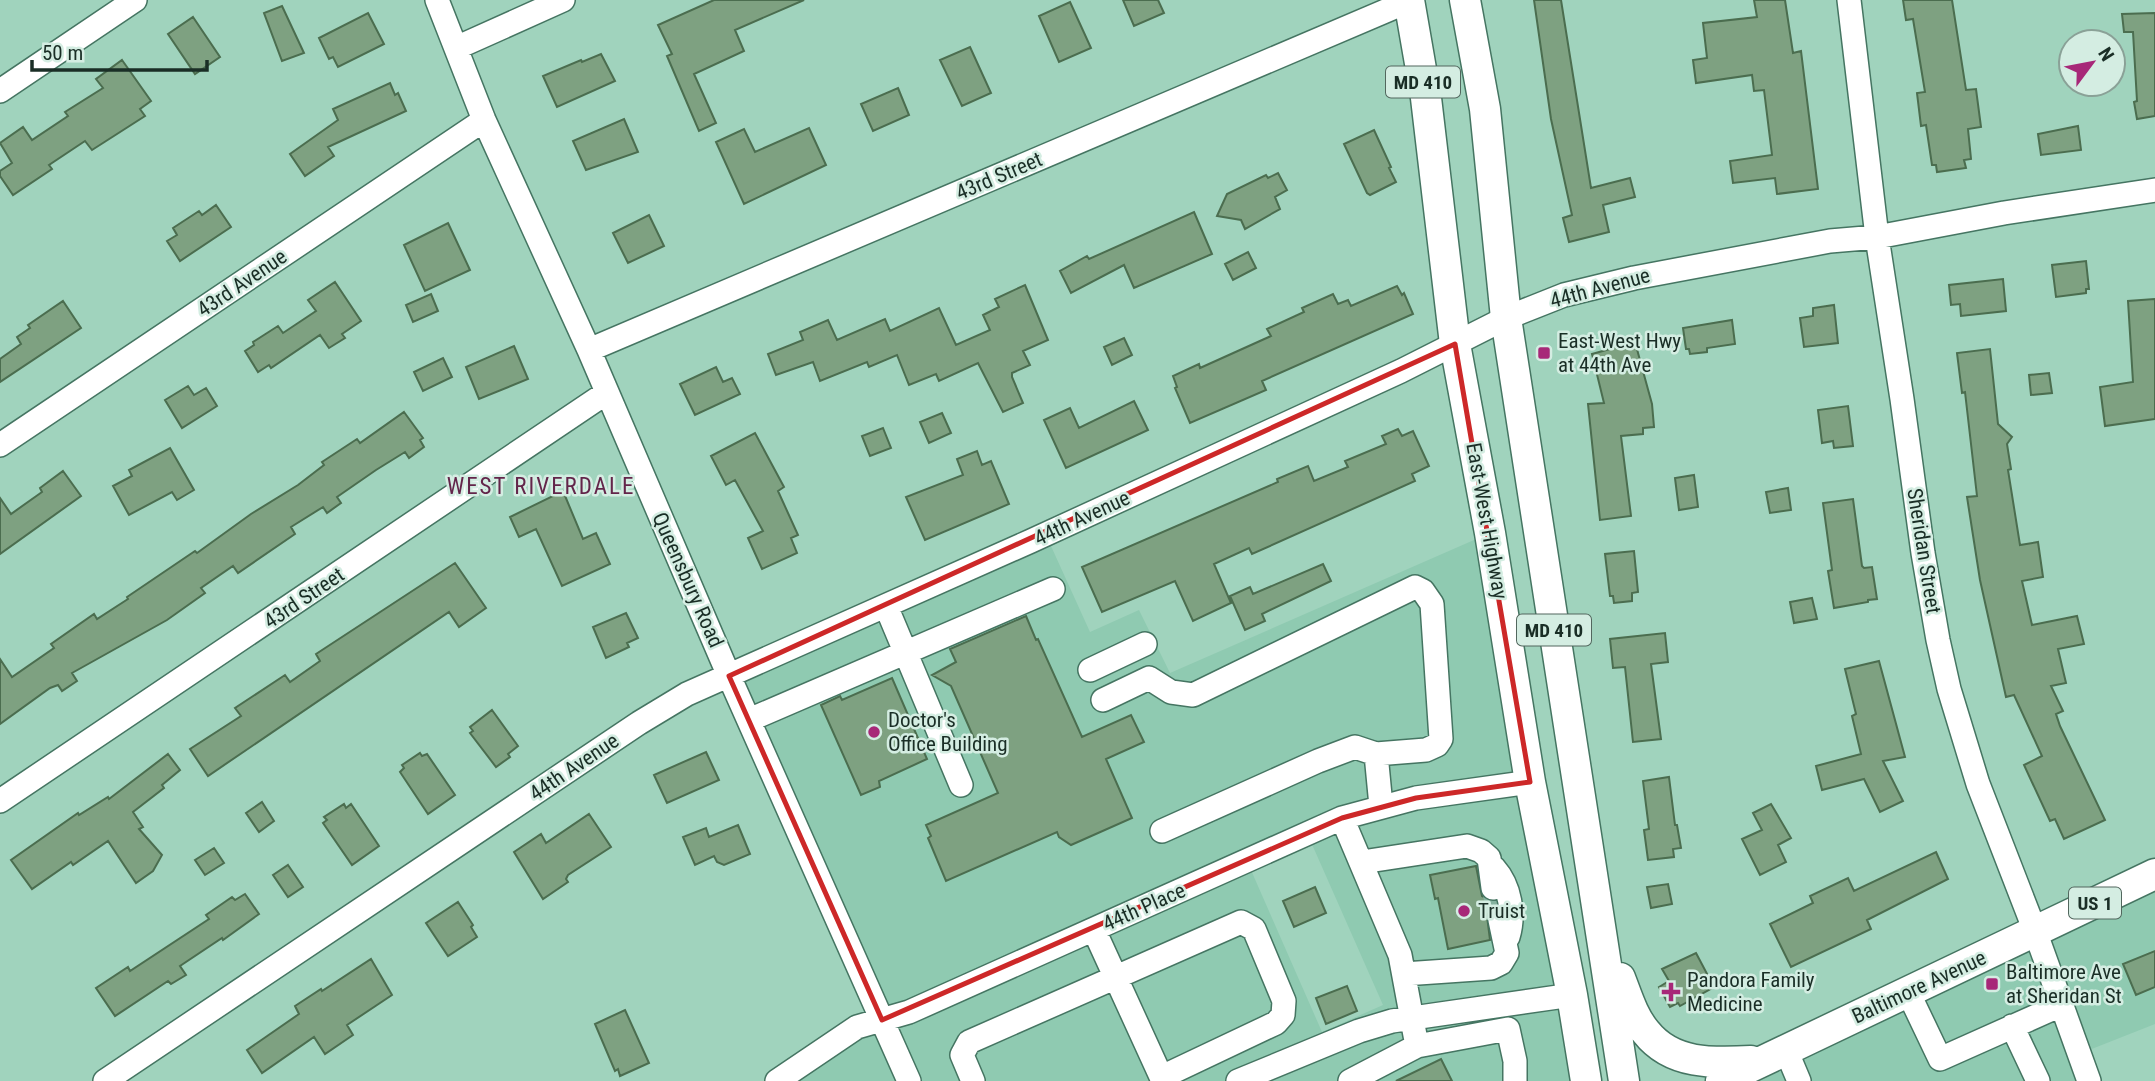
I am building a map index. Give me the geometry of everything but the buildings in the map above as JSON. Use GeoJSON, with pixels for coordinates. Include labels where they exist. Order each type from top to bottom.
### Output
{"type":"FeatureCollection","features":[{"type":"Feature","properties":{"kind":"main road","name":"MD 410"},"geometry":{"type":"LineString","coordinates":[[1465,0],[1485,109],[1506,318],[1624,1081]]}},
{"type":"Feature","properties":{"kind":"main road","name":"East-West Highway"},"geometry":{"type":"LineString","coordinates":[[1409,1],[1426,98],[1455,344],[1490,533],[1530,782],[1586,1081]]}},
{"type":"Feature","properties":{"kind":"main road","name":"Baltimore Avenue"},"geometry":{"type":"LineString","coordinates":[[1721,1081],[2155,874]]}},
{"type":"Feature","properties":{"kind":"main road"},"geometry":{"type":"LineString","coordinates":[[1604,942],[1634,1013],[1646,1032],[1662,1047],[1681,1057],[1703,1062],[1774,1055]]}},
{"type":"Feature","properties":{"kind":"street"},"geometry":{"type":"LineString","coordinates":[[0,91],[135,0]]}},
{"type":"Feature","properties":{"kind":"street","name":"Queensbury Road"},"geometry":{"type":"LineString","coordinates":[[436,0],[484,120],[589,350],[729,676],[882,1020],[905,1079]]}},
{"type":"Feature","properties":{"kind":"street"},"geometry":{"type":"LineString","coordinates":[[456,48],[563,0]]}},
{"type":"Feature","properties":{"kind":"street","name":"Sheridan Street"},"geometry":{"type":"LineString","coordinates":[[1849,0],[1877,237],[1938,640],[1949,689],[1978,784],[2089,1081]]}},
{"type":"Feature","properties":{"kind":"street","name":"43rd Street"},"geometry":{"type":"LineString","coordinates":[[589,350],[1409,1]]}},
{"type":"Feature","properties":{"kind":"street","name":"43rd Avenue"},"geometry":{"type":"LineString","coordinates":[[0,445],[484,120]]}},
{"type":"Feature","properties":{"kind":"street","name":"44th Avenue"},"geometry":{"type":"LineString","coordinates":[[105,1081],[639,723],[687,694],[1031,541],[1506,318],[1549,300],[1596,286],[1830,241],[1877,237],[2004,213],[2155,190]]}},
{"type":"Feature","properties":{"kind":"street","name":"43rd Street"},"geometry":{"type":"LineString","coordinates":[[0,801],[606,393]]}},
{"type":"Feature","properties":{"kind":"street"},"geometry":{"type":"LineString","coordinates":[[1103,700],[1149,678],[1171,692],[1193,695],[1416,587],[1423,591],[1432,604],[1441,740],[1437,745],[1426,750],[1376,754],[1354,747],[1163,831]]}},
{"type":"Feature","properties":{"kind":"street"},"geometry":{"type":"LineString","coordinates":[[749,720],[1053,589]]}},
{"type":"Feature","properties":{"kind":"street"},"geometry":{"type":"LineString","coordinates":[[886,606],[961,785]]}},
{"type":"Feature","properties":{"kind":"street"},"geometry":{"type":"LineString","coordinates":[[1090,670],[1145,644]]}},
{"type":"Feature","properties":{"kind":"street"},"geometry":{"type":"LineString","coordinates":[[1376,754],[1381,806]]}},
{"type":"Feature","properties":{"kind":"street","name":"44th Place"},"geometry":{"type":"LineString","coordinates":[[777,1081],[857,1027],[909,1012],[1342,818],[1435,794],[1530,782]]}},
{"type":"Feature","properties":{"kind":"street"},"geometry":{"type":"LineString","coordinates":[[1342,818],[1400,955],[1417,1046]]}},
{"type":"Feature","properties":{"kind":"street"},"geometry":{"type":"LineString","coordinates":[[1362,862],[1467,846],[1481,851],[1489,859],[1492,877],[1504,879],[1513,922],[1505,947]]}},
{"type":"Feature","properties":{"kind":"street"},"geometry":{"type":"LineString","coordinates":[[1404,974],[1491,968],[1501,962],[1507,953],[1500,920]]}},
{"type":"Feature","properties":{"kind":"street"},"geometry":{"type":"LineString","coordinates":[[973,1081],[962,1055],[969,1042],[1115,976],[1241,922],[1254,929],[1284,1001],[1283,1015],[1276,1023],[1162,1079],[1115,976],[1094,929]]}},
{"type":"Feature","properties":{"kind":"street"},"geometry":{"type":"LineString","coordinates":[[1908,992],[1940,1059],[2061,1004]]}},
{"type":"Feature","properties":{"kind":"street"},"geometry":{"type":"LineString","coordinates":[[1238,1081],[1359,1031],[1392,1021],[1572,995]]}},
{"type":"Feature","properties":{"kind":"street"},"geometry":{"type":"LineString","coordinates":[[1503,1004],[1515,1060],[1515,1081]]}},
{"type":"Feature","properties":{"kind":"street"},"geometry":{"type":"LineString","coordinates":[[2012,1026],[2038,1081]]}},
{"type":"Feature","properties":{"kind":"street"},"geometry":{"type":"LineString","coordinates":[[1350,1081],[1417,1046],[1508,1029]]}},
{"type":"Feature","properties":{"kind":"street"},"geometry":{"type":"LineString","coordinates":[[1376,1081],[1463,1036]]}},
{"type":"Feature","properties":{"kind":"street"},"geometry":{"type":"LineString","coordinates":[[1774,1055],[1799,1081]]}},
{"type":"Feature","properties":{"kind":"highlighted area"},"geometry":{"type":"Polygon","coordinates":[[[1455,344],[1530,782],[1416,798],[1342,818],[882,1020],[729,676],[1455,344]]]}},
{"type":"Feature","properties":{"kind":"shaded area"},"geometry":{"type":"Polygon","coordinates":[[[1490,533],[1586,1081],[777,1081],[881,1020],[729,676],[1046,535],[1090,632],[1139,610],[1170,673],[1490,533]],[[1307,833],[1247,861],[1322,1032],[1383,1005],[1307,833]]]}},
{"type":"Feature","properties":{"kind":"shaded area"},"geometry":{"type":"Polygon","coordinates":[[[2155,874],[2155,1024],[2079,1054],[2089,1081],[1721,1081],[2155,874]]]}},
{"type":"Feature","properties":{"kind":"tunnel"},"geometry":{"type":"LineString","coordinates":[[1493,888],[1500,920]]}},
{"type":"Feature","properties":{"kind":"place","name":"East-West Hwy at 44th Ave"},"geometry":{"type":"Point","coordinates":[1544,353]}},
{"type":"Feature","properties":{"kind":"place","name":"Doctor's Office Building"},"geometry":{"type":"Point","coordinates":[874,732]}},
{"type":"Feature","properties":{"kind":"place","name":"Truist"},"geometry":{"type":"Point","coordinates":[1464,911]}},
{"type":"Feature","properties":{"kind":"place","name":"Baltimore Ave at Sheridan St"},"geometry":{"type":"Point","coordinates":[1992,984]}},
{"type":"Feature","properties":{"kind":"place","name":"Pandora Family Medicine"},"geometry":{"type":"Point","coordinates":[1671,992]}},
{"type":"Feature","properties":{"kind":"district","name":"WEST RIVERDALE"},"geometry":{"type":"Point","coordinates":[541,486]}}]}
